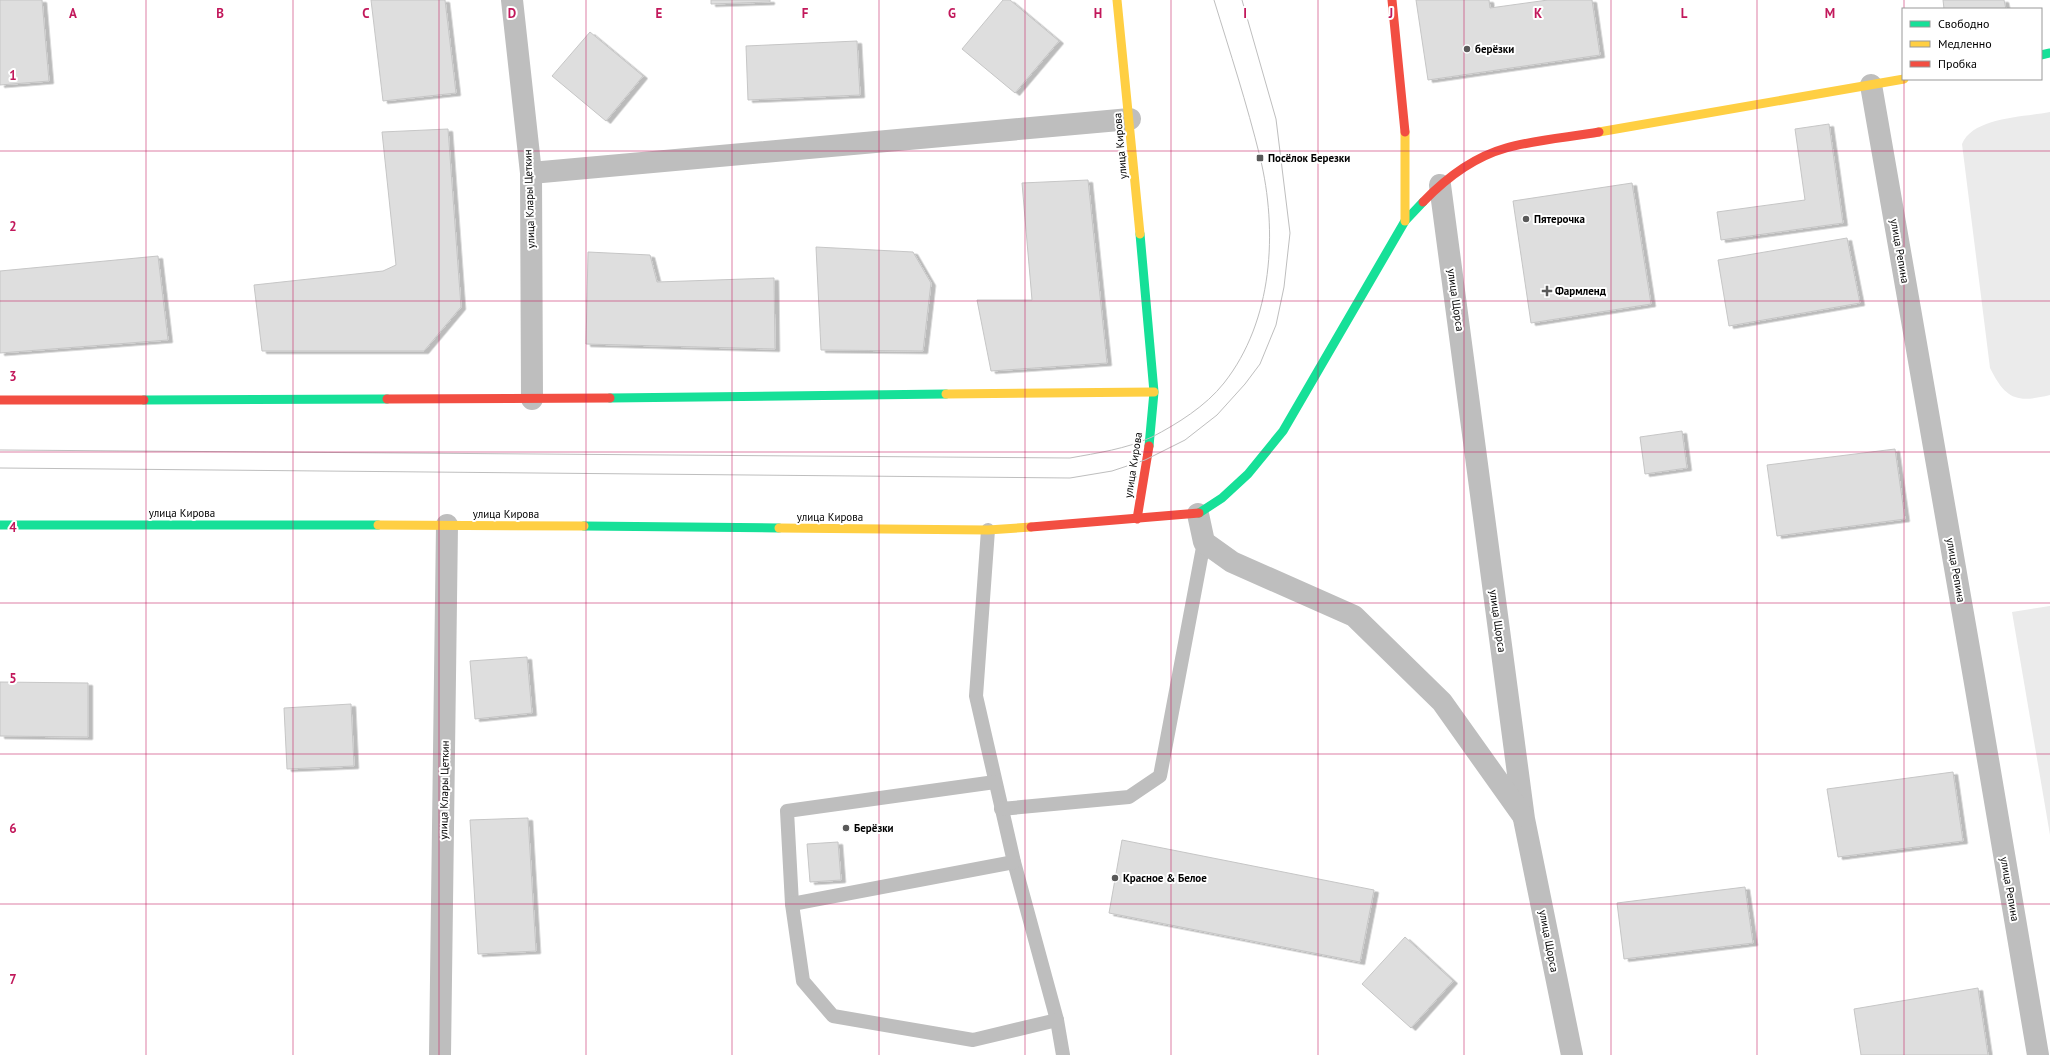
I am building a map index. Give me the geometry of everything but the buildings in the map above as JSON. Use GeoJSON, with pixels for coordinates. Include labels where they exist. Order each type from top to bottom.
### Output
{"type":"FeatureCollection","features":[{"type":"Feature","properties":{"kind":"street","name":"улица Клары Цеткин"},"geometry":{"type":"LineString","coordinates":[[512,0],[531,173],[532,399]]}},
{"type":"Feature","properties":{"kind":"street","name":"улица Кирова"},"geometry":{"type":"LineString","coordinates":[[0,525],[447,526],[988,530],[1137,519],[1151,437],[1154,392],[1130,119],[1117,0]]}},
{"type":"Feature","properties":{"kind":"street"},"geometry":{"type":"LineString","coordinates":[[1392,0],[1405,121],[1405,221]]}},
{"type":"Feature","properties":{"kind":"street"},"geometry":{"type":"LineString","coordinates":[[1137,519],[1198,514],[1222,498],[1243,479],[1283,431],[1405,221],[1440,185],[1464,167],[1506,148],[1902,79]]}},
{"type":"Feature","properties":{"kind":"street","name":"улица Репина"},"geometry":{"type":"LineString","coordinates":[[1871,85],[1974,676],[2038,1055]]}},
{"type":"Feature","properties":{"kind":"street"},"geometry":{"type":"LineString","coordinates":[[531,173],[1130,119]]}},
{"type":"Feature","properties":{"kind":"street","name":"улица Щорса"},"geometry":{"type":"LineString","coordinates":[[1440,185],[1524,819],[1572,1055]]}},
{"type":"Feature","properties":{"kind":"street"},"geometry":{"type":"LineString","coordinates":[[0,400],[532,399],[1154,392]]}},
{"type":"Feature","properties":{"kind":"street"},"geometry":{"type":"LineString","coordinates":[[1198,514],[1204,542],[1232,562],[1354,616],[1442,702],[1524,819]]}},
{"type":"Feature","properties":{"kind":"street","name":"улица Клары Цеткин"},"geometry":{"type":"LineString","coordinates":[[440,1055],[447,526]]}},
{"type":"Feature","properties":{"kind":"lane"},"geometry":{"type":"LineString","coordinates":[[988,530],[976,696],[1014,862],[1057,1020],[1063,1055]]}},
{"type":"Feature","properties":{"kind":"lane"},"geometry":{"type":"LineString","coordinates":[[1001,809],[1129,797],[1160,776],[1204,542]]}},
{"type":"Feature","properties":{"kind":"lane"},"geometry":{"type":"LineString","coordinates":[[995,782],[787,811],[792,904],[803,981],[833,1016],[973,1040],[1057,1020]]}},
{"type":"Feature","properties":{"kind":"lane"},"geometry":{"type":"LineString","coordinates":[[792,904],[1014,862]]}},
{"type":"Feature","properties":{"kind":"shaded area"},"geometry":{"type":"Polygon","coordinates":[[[2050,112],[2050,395],[2029,399],[2007,393],[2001,387],[1990,368],[1962,144],[1968,135],[1977,128],[1988,123],[2014,117],[2050,112]]]}},
{"type":"Feature","properties":{"kind":"shaded area"},"geometry":{"type":"Polygon","coordinates":[[[2050,606],[2050,835],[2012,612],[2050,606]]]}},
{"type":"Feature","properties":{"kind":"tram line"},"geometry":{"type":"LineString","coordinates":[[0,450],[1070,458],[1132,445],[1162,432],[1191,414],[1217,391],[1240,359],[1253,332],[1262,304],[1267,274],[1269,245],[1269,215],[1266,185],[1250,117],[1214,0]]}},
{"type":"Feature","properties":{"kind":"tram line"},"geometry":{"type":"LineString","coordinates":[[0,468],[1070,478],[1112,471],[1145,460],[1185,440],[1217,415],[1245,384],[1260,364],[1276,325],[1284,287],[1290,233],[1276,119],[1242,0]]}},
{"type":"Feature","properties":{"kind":"traffic: fast"},"geometry":{"type":"LineString","coordinates":[[2042,55],[2050,53]]}},
{"type":"Feature","properties":{"kind":"traffic: fast"},"geometry":{"type":"LineString","coordinates":[[1199,513],[1222,498],[1248,474],[1283,431],[1405,221],[1423,202]]}},
{"type":"Feature","properties":{"kind":"traffic: fast"},"geometry":{"type":"LineString","coordinates":[[1140,234],[1154,392],[1149,446]]}},
{"type":"Feature","properties":{"kind":"traffic: fast"},"geometry":{"type":"LineString","coordinates":[[610,398],[946,394]]}},
{"type":"Feature","properties":{"kind":"traffic: fast"},"geometry":{"type":"LineString","coordinates":[[144,400],[387,399]]}},
{"type":"Feature","properties":{"kind":"traffic: fast"},"geometry":{"type":"LineString","coordinates":[[0,525],[378,525]]}},
{"type":"Feature","properties":{"kind":"traffic: fast"},"geometry":{"type":"LineString","coordinates":[[584,526],[779,528]]}},
{"type":"Feature","properties":{"kind":"traffic: slow"},"geometry":{"type":"LineString","coordinates":[[1117,0],[1140,234]]}},
{"type":"Feature","properties":{"kind":"traffic: slow"},"geometry":{"type":"LineString","coordinates":[[1599,132],[1902,79]]}},
{"type":"Feature","properties":{"kind":"traffic: slow"},"geometry":{"type":"LineString","coordinates":[[1405,132],[1405,221]]}},
{"type":"Feature","properties":{"kind":"traffic: slow"},"geometry":{"type":"LineString","coordinates":[[946,394],[1154,392]]}},
{"type":"Feature","properties":{"kind":"traffic: slow"},"geometry":{"type":"LineString","coordinates":[[378,525],[584,526]]}},
{"type":"Feature","properties":{"kind":"traffic: slow"},"geometry":{"type":"LineString","coordinates":[[779,528],[988,530],[1031,527]]}},
{"type":"Feature","properties":{"kind":"traffic: jam"},"geometry":{"type":"LineString","coordinates":[[1392,0],[1405,132]]}},
{"type":"Feature","properties":{"kind":"traffic: jam"},"geometry":{"type":"LineString","coordinates":[[1423,202],[1461,169],[1494,152],[1528,143],[1599,132]]}},
{"type":"Feature","properties":{"kind":"traffic: jam"},"geometry":{"type":"LineString","coordinates":[[387,399],[610,398]]}},
{"type":"Feature","properties":{"kind":"traffic: jam"},"geometry":{"type":"LineString","coordinates":[[0,400],[144,400]]}},
{"type":"Feature","properties":{"kind":"traffic: jam"},"geometry":{"type":"LineString","coordinates":[[1137,519],[1149,446]]}},
{"type":"Feature","properties":{"kind":"traffic: jam"},"geometry":{"type":"LineString","coordinates":[[1031,527],[1199,513]]}},
{"type":"Feature","properties":{"kind":"place","name":"берёзки"},"geometry":{"type":"Point","coordinates":[1467,49]}},
{"type":"Feature","properties":{"kind":"place","name":"Посёлок Березки"},"geometry":{"type":"Point","coordinates":[1260,158]}},
{"type":"Feature","properties":{"kind":"place","name":"Пятерочка"},"geometry":{"type":"Point","coordinates":[1526,219]}},
{"type":"Feature","properties":{"kind":"place","name":"Фармленд"},"geometry":{"type":"Point","coordinates":[1547,291]}},
{"type":"Feature","properties":{"kind":"place","name":"Берёзки"},"geometry":{"type":"Point","coordinates":[846,828]}},
{"type":"Feature","properties":{"kind":"place","name":"Красное & Белое"},"geometry":{"type":"Point","coordinates":[1115,878]}}]}
